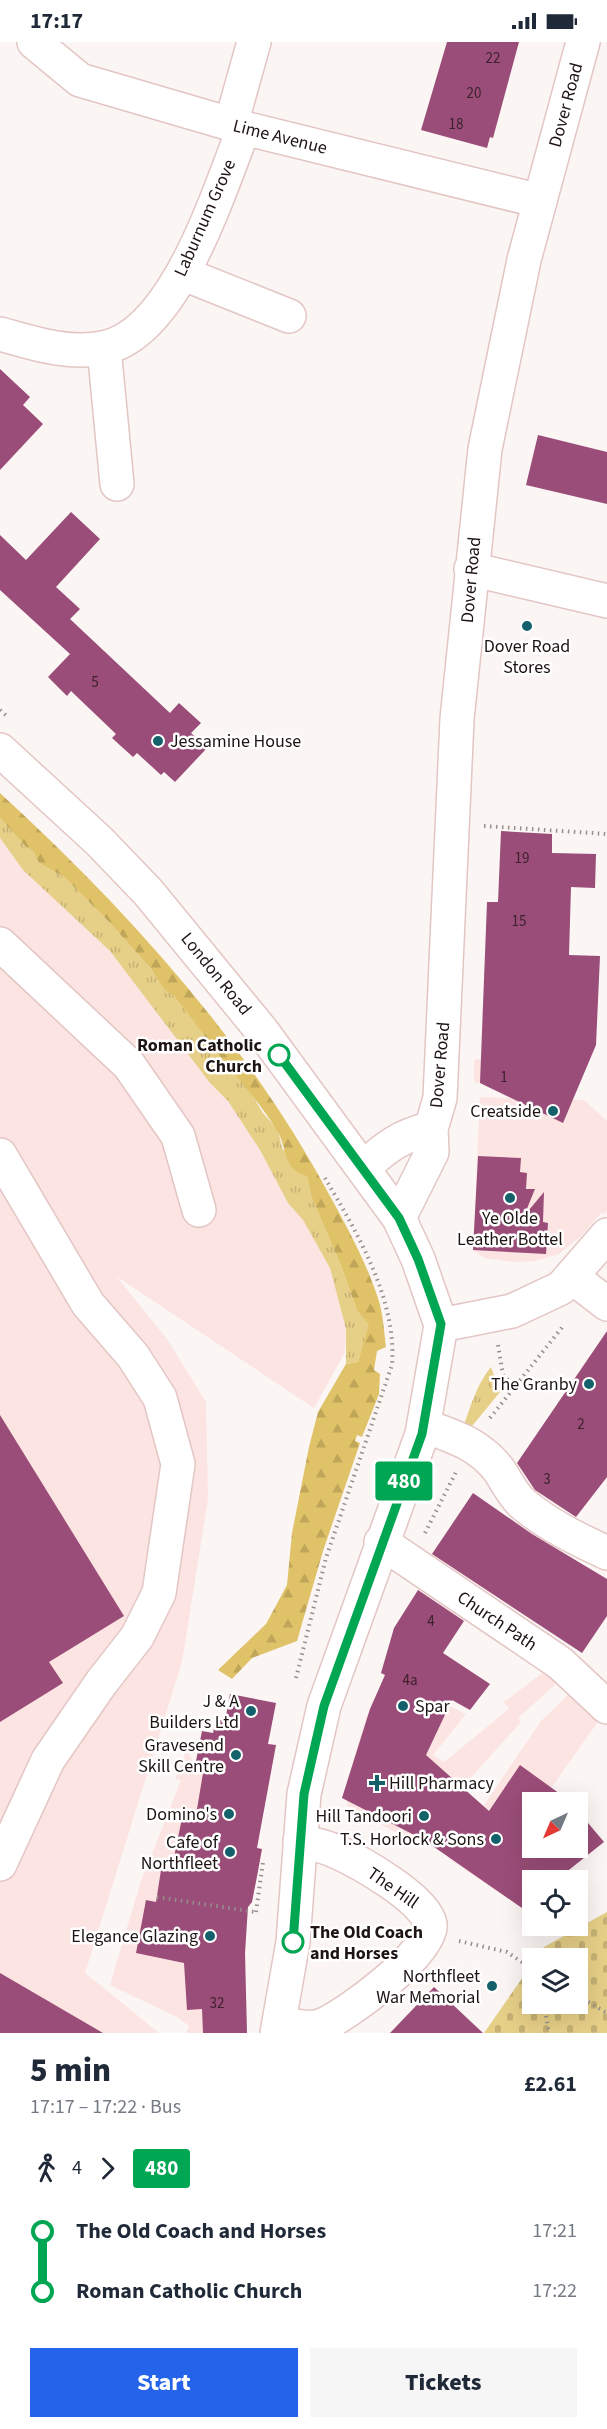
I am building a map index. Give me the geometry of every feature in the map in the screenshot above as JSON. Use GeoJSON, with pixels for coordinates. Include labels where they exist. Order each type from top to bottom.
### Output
{"type":"FeatureCollection","features":[{"type":"Feature","properties":{"kind":"street","name":"Laburnum Grove"},"geometry":{"type":"LineString","coordinates":[[0,334],[49,348],[104,348],[140,330],[184,274],[237,126],[254,42]]}},
{"type":"Feature","properties":{"kind":"street","name":"Dover Road"},"geometry":{"type":"LineString","coordinates":[[399,1218],[432,1152],[431,1129],[439,1106],[442,1081],[450,824],[471,569],[485,449],[497,384],[540,201],[583,42]]}},
{"type":"Feature","properties":{"kind":"street","name":"Lime Avenue"},"geometry":{"type":"LineString","coordinates":[[41,45],[80,80],[237,126],[540,201]]}},
{"type":"Feature","properties":{"kind":"street"},"geometry":{"type":"LineString","coordinates":[[184,274],[289,316]]}},
{"type":"Feature","properties":{"kind":"street"},"geometry":{"type":"LineString","coordinates":[[104,348],[117,483]]}},
{"type":"Feature","properties":{"kind":"street"},"geometry":{"type":"LineString","coordinates":[[471,569],[607,600]]}},
{"type":"Feature","properties":{"kind":"street","name":"London Road"},"geometry":{"type":"LineString","coordinates":[[0,750],[99,841],[148,892],[232,993],[399,1218],[418,1259],[441,1324]]}},
{"type":"Feature","properties":{"kind":"street"},"geometry":{"type":"LineString","coordinates":[[0,944],[129,1065],[178,1136],[199,1210]]}},
{"type":"Feature","properties":{"kind":"street","name":"Dover Road"},"geometry":{"type":"LineString","coordinates":[[363,1168],[395,1140],[410,1133],[431,1129]]}},
{"type":"Feature","properties":{"kind":"street"},"geometry":{"type":"LineString","coordinates":[[0,1155],[88,1304],[133,1356],[160,1398],[178,1464],[159,1593],[137,1637],[101,1683],[48,1760],[0,1864]]}},
{"type":"Feature","properties":{"kind":"street"},"geometry":{"type":"LineString","coordinates":[[429,1934],[423,1947],[407,1963],[334,2019],[311,2028],[278,2028],[291,1962],[304,1794],[324,1706],[424,1426],[441,1324],[494,1315],[532,1303],[561,1288],[590,1291],[607,1235]]}},
{"type":"Feature","properties":{"kind":"street"},"geometry":{"type":"LineString","coordinates":[[424,1426],[471,1444],[491,1461],[513,1494],[523,1504],[562,1531],[607,1553]]}},
{"type":"Feature","properties":{"kind":"street","name":"Church Path"},"geometry":{"type":"LineString","coordinates":[[381,1542],[560,1663],[607,1707]]}},
{"type":"Feature","properties":{"kind":"street","name":"The Hill"},"geometry":{"type":"LineString","coordinates":[[300,1841],[336,1851],[403,1891],[427,1914],[431,1925],[429,1934]]}},
{"type":"Feature","properties":{"kind":"path"},"geometry":{"type":"LineString","coordinates":[[0,710],[9,718]]}},
{"type":"Feature","properties":{"kind":"path"},"geometry":{"type":"LineString","coordinates":[[450,824],[607,834]]}},
{"type":"Feature","properties":{"kind":"path"},"geometry":{"type":"LineString","coordinates":[[295,1686],[326,1558],[386,1386],[392,1365],[394,1343],[389,1314],[374,1274],[343,1208],[322,1172]]}},
{"type":"Feature","properties":{"kind":"path"},"geometry":{"type":"LineString","coordinates":[[413,1564],[430,1522],[471,1444],[590,1291]]}},
{"type":"Feature","properties":{"kind":"path"},"geometry":{"type":"LineString","coordinates":[[494,1315],[502,1371],[515,1387]]}},
{"type":"Feature","properties":{"kind":"path"},"geometry":{"type":"LineString","coordinates":[[256,1912],[263,1860]]}},
{"type":"Feature","properties":{"kind":"path"},"geometry":{"type":"LineString","coordinates":[[157,1897],[256,1912],[295,1912]]}},
{"type":"Feature","properties":{"kind":"path"},"geometry":{"type":"LineString","coordinates":[[429,1934],[507,1952],[522,1962]]}},
{"type":"Feature","properties":{"kind":"path"},"geometry":{"type":"LineString","coordinates":[[588,2002],[607,2013]]}},
{"type":"Feature","properties":{"kind":"path"},"geometry":{"type":"LineString","coordinates":[[546,2014],[549,2033]]}},
{"type":"Feature","properties":{"kind":"shaded area"},"geometry":{"type":"Polygon","coordinates":[[[0,838],[23,870],[110,951],[210,1083],[228,1101],[260,1150],[288,1203],[303,1220],[330,1268],[346,1329],[345,1352],[314,1408],[116,1276],[167,1339],[206,1402],[208,1499],[182,1662],[85,1973],[159,2033],[0,2033],[0,838]]]}},
{"type":"Feature","properties":{"kind":"shaded area"},"geometry":{"type":"Polygon","coordinates":[[[474,1060],[589,1062],[579,1080],[548,1099],[584,1100],[607,1121],[607,1211],[604,1214],[602,1212],[581,1236],[559,1254],[534,1261],[513,1262],[484,1258],[473,1250],[480,1097],[511,1098],[474,1082],[474,1060]]]}},
{"type":"Feature","properties":{"kind":"shaded area"},"geometry":{"type":"Polygon","coordinates":[[[545,1671],[559,1681],[518,1718],[521,1722],[447,1804],[420,1846],[348,1806],[344,1792],[366,1718],[385,1675],[466,1714],[433,1755],[444,1762],[509,1709],[504,1702],[545,1671]]]}},
{"type":"Feature","properties":{"kind":"shaded area"},"geometry":{"type":"Polygon","coordinates":[[[572,1691],[590,1704],[597,1723],[551,1788],[546,1792],[522,1792],[522,1858],[584,1858],[569,1870],[522,1870],[522,1908],[448,1858],[541,1721],[572,1691]]]}},
{"type":"Feature","properties":{"kind":"shaded area"},"geometry":{"type":"Polygon","coordinates":[[[187,1750],[195,1766],[216,1770],[257,1847],[262,1849],[252,1902],[247,1908],[245,1966],[247,2033],[186,2033],[189,2026],[177,2017],[110,1985],[140,1884],[181,1780],[175,1779],[187,1750]]]}},
{"type":"Feature","properties":{"kind":"shaded area"},"geometry":{"type":"Polygon","coordinates":[[[588,1823],[604,1842],[588,1855],[588,1823]]]}},
{"type":"Feature","properties":{"kind":"green space"},"geometry":{"type":"Polygon","coordinates":[[[0,793],[92,882],[136,929],[179,977],[257,1078],[293,1132],[325,1187],[361,1255],[380,1304],[386,1347],[377,1351],[374,1370],[380,1374],[379,1394],[362,1437],[357,1435],[355,1441],[360,1443],[323,1551],[297,1641],[252,1658],[232,1679],[218,1670],[266,1624],[287,1585],[292,1533],[318,1412],[346,1364],[358,1362],[369,1324],[357,1311],[342,1268],[311,1196],[307,1176],[299,1173],[289,1163],[280,1136],[266,1114],[174,996],[164,989],[151,969],[110,923],[64,877],[39,863],[33,851],[25,846],[0,818],[0,793]]]}},
{"type":"Feature","properties":{"kind":"green space"},"geometry":{"type":"Polygon","coordinates":[[[0,818],[25,846],[33,851],[39,863],[64,877],[110,923],[151,969],[164,988],[174,996],[249,1090],[263,1113],[278,1130],[282,1148],[307,1176],[311,1196],[342,1268],[357,1311],[370,1324],[358,1362],[346,1364],[346,1329],[330,1268],[303,1220],[288,1203],[260,1150],[228,1101],[210,1083],[110,951],[23,870],[0,838],[0,818]]]}},
{"type":"Feature","properties":{"kind":"green space"},"geometry":{"type":"Polygon","coordinates":[[[491,1367],[500,1392],[468,1431],[464,1425],[469,1410],[478,1388],[491,1367]]]}},
{"type":"Feature","properties":{"kind":"green space"},"geometry":{"type":"Polygon","coordinates":[[[607,1912],[607,2033],[484,2033],[522,1978],[522,2014],[588,2014],[588,1948],[543,1948],[564,1936],[588,1936],[588,1923],[607,1912]]]}},
{"type":"Feature","properties":{"kind":"building"},"geometry":{"type":"Polygon","coordinates":[[[447,42],[519,42],[493,138],[490,137],[487,148],[421,130],[447,42]]]}},
{"type":"Feature","properties":{"kind":"building"},"geometry":{"type":"Polygon","coordinates":[[[0,369],[30,397],[23,405],[43,424],[0,470],[0,369]]]}},
{"type":"Feature","properties":{"kind":"building"},"geometry":{"type":"Polygon","coordinates":[[[538,435],[607,452],[607,504],[526,485],[538,435]]]}},
{"type":"Feature","properties":{"kind":"building"},"geometry":{"type":"Polygon","coordinates":[[[71,512],[100,539],[56,587],[80,609],[70,619],[170,713],[179,703],[201,723],[191,733],[207,748],[175,782],[164,772],[161,775],[137,753],[133,757],[112,738],[116,734],[71,691],[67,696],[48,677],[70,654],[0,590],[0,535],[26,560],[71,512]]]}},
{"type":"Feature","properties":{"kind":"building"},"geometry":{"type":"Polygon","coordinates":[[[501,831],[552,834],[552,853],[596,854],[595,888],[571,887],[569,955],[600,956],[596,1045],[563,1123],[480,1083],[487,902],[498,902],[501,831]]]}},
{"type":"Feature","properties":{"kind":"building","name":"Ye Olde Leather Bottel"},"geometry":{"type":"Polygon","coordinates":[[[478,1156],[521,1158],[520,1172],[527,1173],[526,1189],[535,1189],[524,1216],[544,1192],[543,1222],[548,1223],[546,1254],[473,1250],[478,1156]]]}},
{"type":"Feature","properties":{"kind":"building"},"geometry":{"type":"Polygon","coordinates":[[[607,1331],[607,1477],[576,1517],[535,1490],[517,1463],[607,1331]]]}},
{"type":"Feature","properties":{"kind":"building"},"geometry":{"type":"Polygon","coordinates":[[[0,1415],[124,1616],[49,1662],[63,1683],[0,1722],[0,1415]]]}},
{"type":"Feature","properties":{"kind":"building"},"geometry":{"type":"Polygon","coordinates":[[[473,1493],[532,1534],[607,1579],[607,1616],[582,1653],[432,1554],[473,1493]]]}},
{"type":"Feature","properties":{"kind":"building"},"geometry":{"type":"Polygon","coordinates":[[[418,1590],[464,1621],[443,1653],[490,1684],[470,1710],[452,1700],[426,1755],[489,1811],[520,1765],[557,1792],[522,1792],[522,1858],[584,1858],[569,1870],[522,1870],[522,1908],[424,1840],[342,1798],[370,1709],[385,1675],[381,1673],[394,1628],[418,1590]]]}},
{"type":"Feature","properties":{"kind":"building"},"geometry":{"type":"Polygon","coordinates":[[[230,1694],[276,1703],[268,1744],[276,1745],[257,1848],[262,1849],[252,1902],[248,1907],[245,1953],[247,2033],[203,2033],[202,2009],[187,2010],[184,1963],[136,1953],[146,1900],[156,1902],[161,1870],[171,1872],[183,1813],[196,1815],[204,1767],[195,1766],[202,1731],[213,1733],[216,1719],[225,1721],[230,1694]]]}},
{"type":"Feature","properties":{"kind":"building"},"geometry":{"type":"Polygon","coordinates":[[[588,1823],[604,1842],[588,1855],[588,1823]]]}},
{"type":"Feature","properties":{"kind":"building"},"geometry":{"type":"Polygon","coordinates":[[[0,1973],[103,2033],[0,2033],[0,1973]]]}},
{"type":"Feature","properties":{"kind":"building"},"geometry":{"type":"Polygon","coordinates":[[[434,1987],[483,2033],[390,2033],[434,1987]]]}},
{"type":"Feature","properties":{"kind":"bus line","name":"480"},"geometry":{"type":"LineString","coordinates":[[279,1055],[399,1218],[418,1259],[441,1324],[422,1434],[381,1542],[324,1706],[304,1794],[293,1942]]}},
{"type":"Feature","properties":{"kind":"place","name":"Dover Road Stores"},"geometry":{"type":"Point","coordinates":[527,626]}},
{"type":"Feature","properties":{"kind":"place","name":"Jessamine House"},"geometry":{"type":"Point","coordinates":[158,741]}},
{"type":"Feature","properties":{"kind":"place","name":"Roman Catholic Church"},"geometry":{"type":"Point","coordinates":[279,1055]}},
{"type":"Feature","properties":{"kind":"place","name":"Creatside"},"geometry":{"type":"Point","coordinates":[553,1111]}},
{"type":"Feature","properties":{"kind":"place","name":"Ye Olde Leather Bottel"},"geometry":{"type":"Point","coordinates":[510,1198]}},
{"type":"Feature","properties":{"kind":"place","name":"The Granby"},"geometry":{"type":"Point","coordinates":[589,1384]}},
{"type":"Feature","properties":{"kind":"place","name":"Spar"},"geometry":{"type":"Point","coordinates":[403,1706]}},
{"type":"Feature","properties":{"kind":"place","name":"J & A Builders Ltd"},"geometry":{"type":"Point","coordinates":[251,1711]}},
{"type":"Feature","properties":{"kind":"place","name":"Gravesend Skill Centre"},"geometry":{"type":"Point","coordinates":[236,1755]}},
{"type":"Feature","properties":{"kind":"place","name":"Hill Pharmacy"},"geometry":{"type":"Point","coordinates":[377,1783]}},
{"type":"Feature","properties":{"kind":"place","name":"Domino's"},"geometry":{"type":"Point","coordinates":[229,1814]}},
{"type":"Feature","properties":{"kind":"place","name":"Hill Tandoori"},"geometry":{"type":"Point","coordinates":[424,1816]}},
{"type":"Feature","properties":{"kind":"place","name":"T.S. Horlock & Sons"},"geometry":{"type":"Point","coordinates":[496,1839]}},
{"type":"Feature","properties":{"kind":"place","name":"Cafe of Northfleet"},"geometry":{"type":"Point","coordinates":[230,1852]}},
{"type":"Feature","properties":{"kind":"place","name":"Elegance Glazing"},"geometry":{"type":"Point","coordinates":[210,1936]}},
{"type":"Feature","properties":{"kind":"place","name":"The Old Coach and Horses"},"geometry":{"type":"Point","coordinates":[293,1942]}},
{"type":"Feature","properties":{"kind":"place","name":"Northfleet War Memorial"},"geometry":{"type":"Point","coordinates":[492,1986]}}]}
